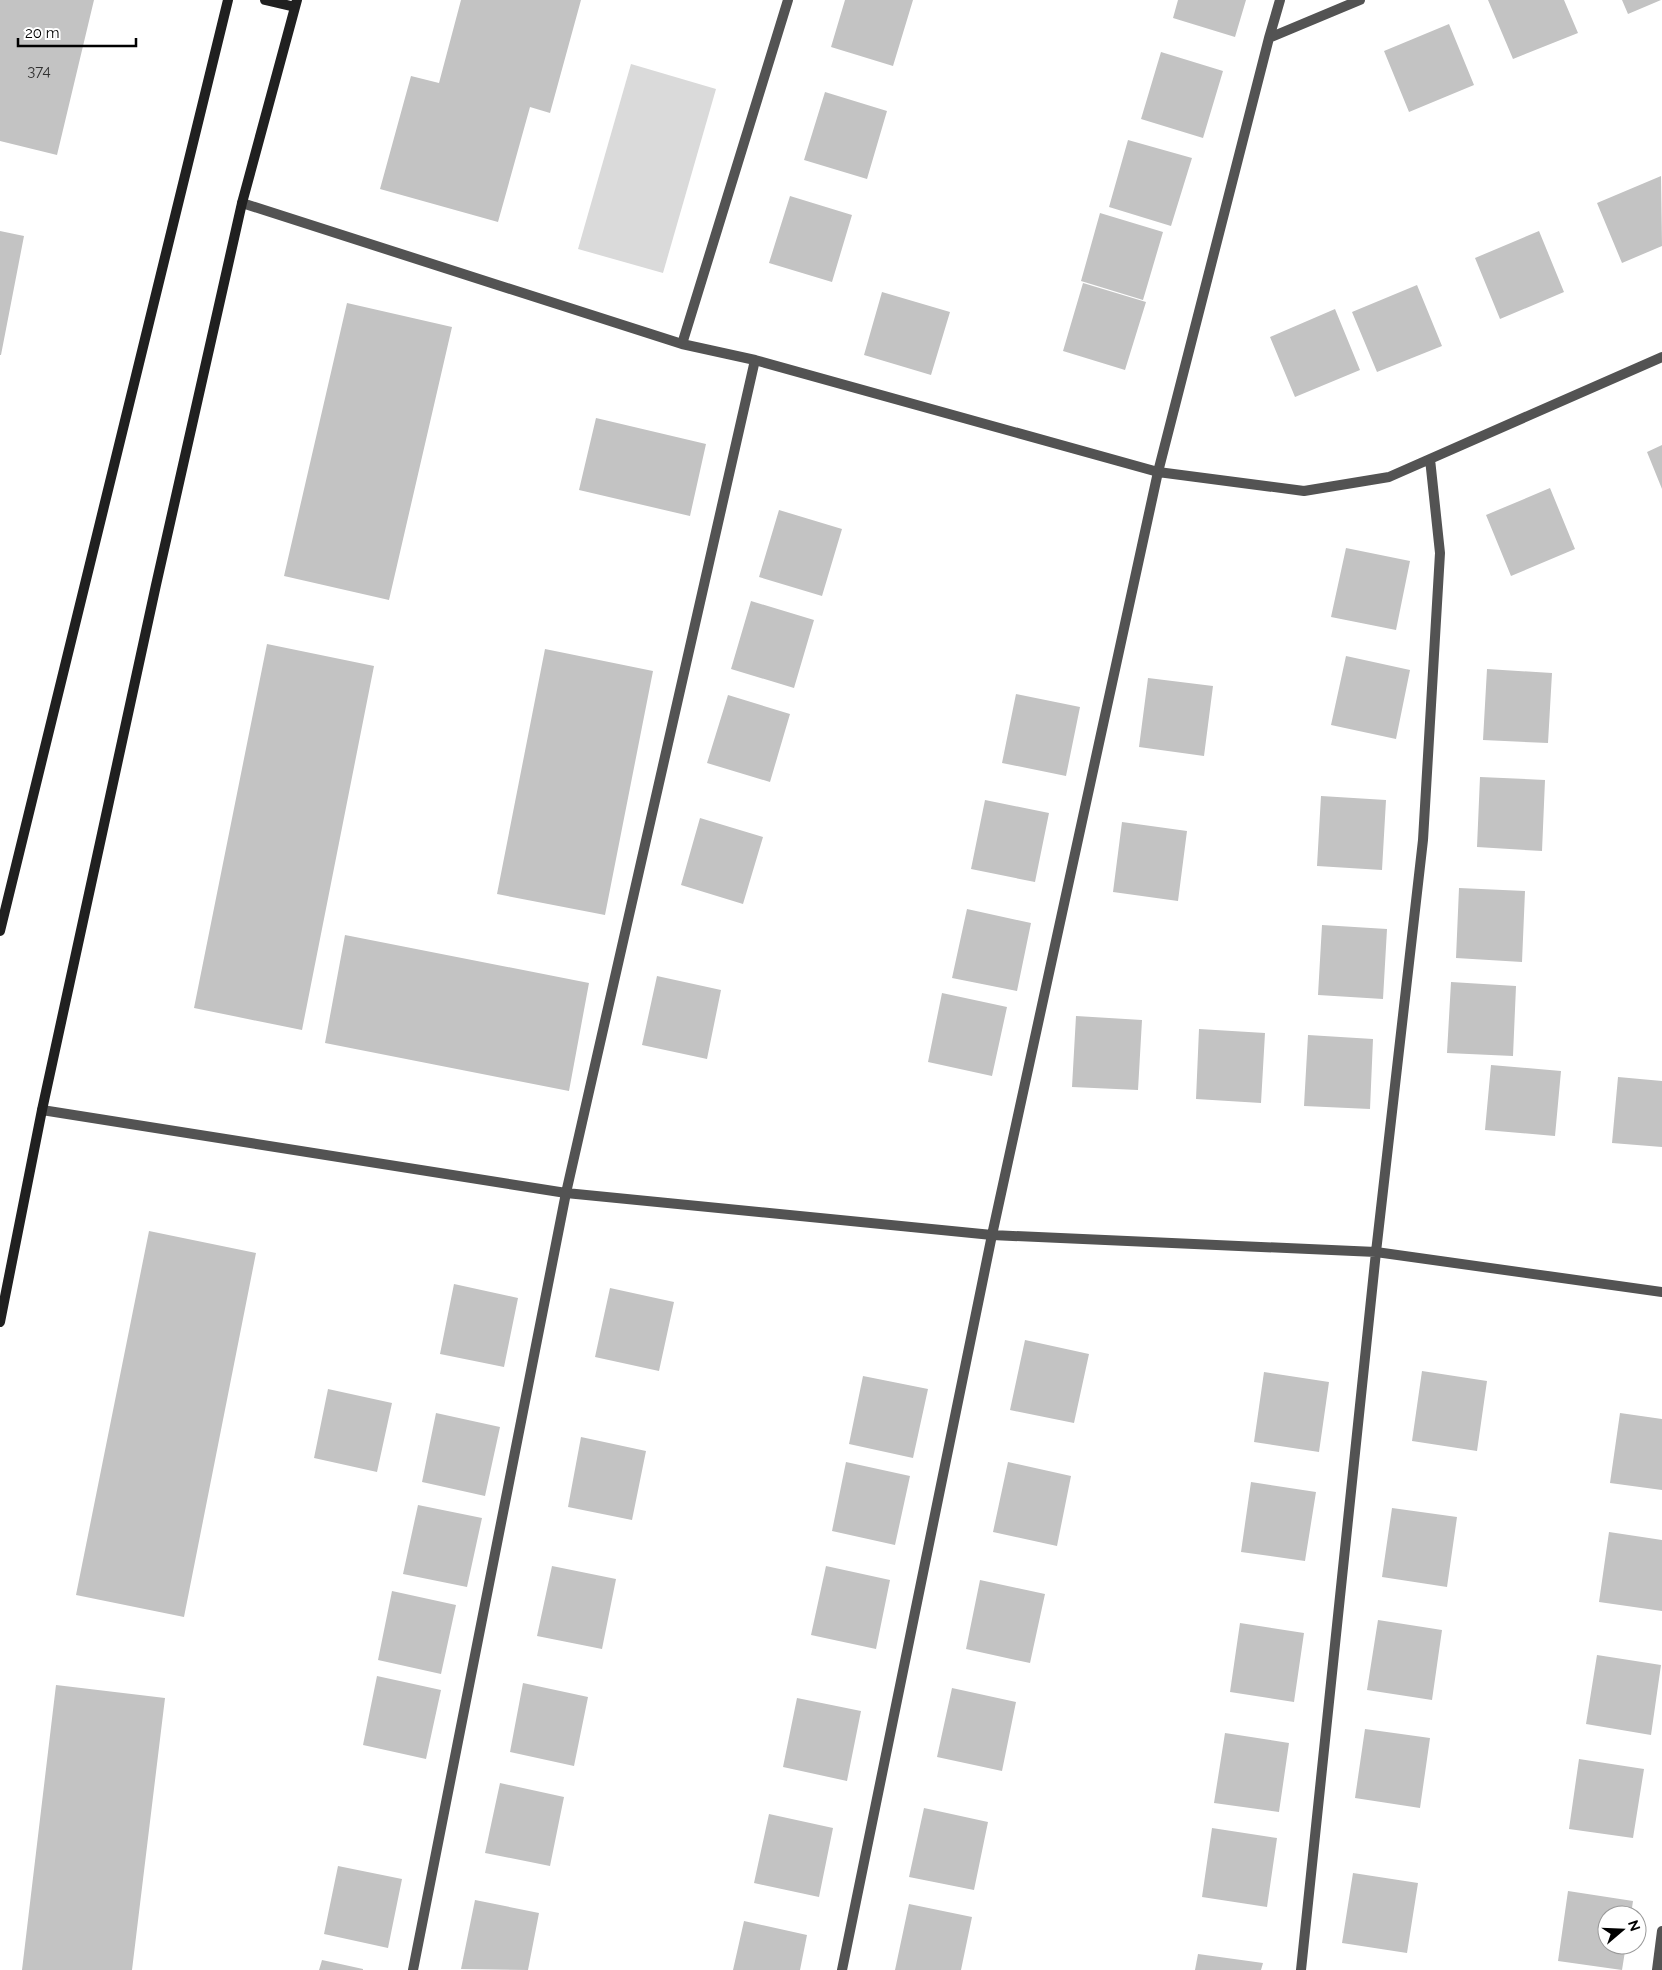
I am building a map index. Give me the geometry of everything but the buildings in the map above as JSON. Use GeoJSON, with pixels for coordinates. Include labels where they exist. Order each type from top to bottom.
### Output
{"type":"FeatureCollection","features":[{"type":"Feature","properties":{"kind":"main road"},"geometry":{"type":"LineString","coordinates":[[0,931],[228,0]]}},
{"type":"Feature","properties":{"kind":"main road"},"geometry":{"type":"LineString","coordinates":[[0,1322],[42,1110],[156,585],[242,203],[296,3],[265,0]]}},
{"type":"Feature","properties":{"kind":"street"},"geometry":{"type":"LineString","coordinates":[[682,344],[788,0]]}},
{"type":"Feature","properties":{"kind":"street"},"geometry":{"type":"LineString","coordinates":[[842,1970],[992,1235],[1158,472],[1280,0]]}},
{"type":"Feature","properties":{"kind":"street"},"geometry":{"type":"LineString","coordinates":[[1269,38],[1360,0]]}},
{"type":"Feature","properties":{"kind":"street"},"geometry":{"type":"LineString","coordinates":[[242,203],[682,344],[755,360],[1158,472],[1304,491],[1389,477],[1662,357]]}},
{"type":"Feature","properties":{"kind":"street"},"geometry":{"type":"LineString","coordinates":[[413,1970],[566,1192],[755,360]]}},
{"type":"Feature","properties":{"kind":"street"},"geometry":{"type":"LineString","coordinates":[[1301,1970],[1376,1252],[1423,840],[1440,553],[1430,459]]}},
{"type":"Feature","properties":{"kind":"street"},"geometry":{"type":"LineString","coordinates":[[42,1110],[566,1192],[992,1235],[1376,1252],[1662,1292]]}},
{"type":"Feature","properties":{"kind":"street"},"geometry":{"type":"LineString","coordinates":[[1657,1970],[1662,1931]]}},
{"type":"Feature","properties":{"kind":"shaded area"},"geometry":{"type":"Polygon","coordinates":[[[631,64],[716,89],[663,273],[578,249],[631,64]]]}}]}
